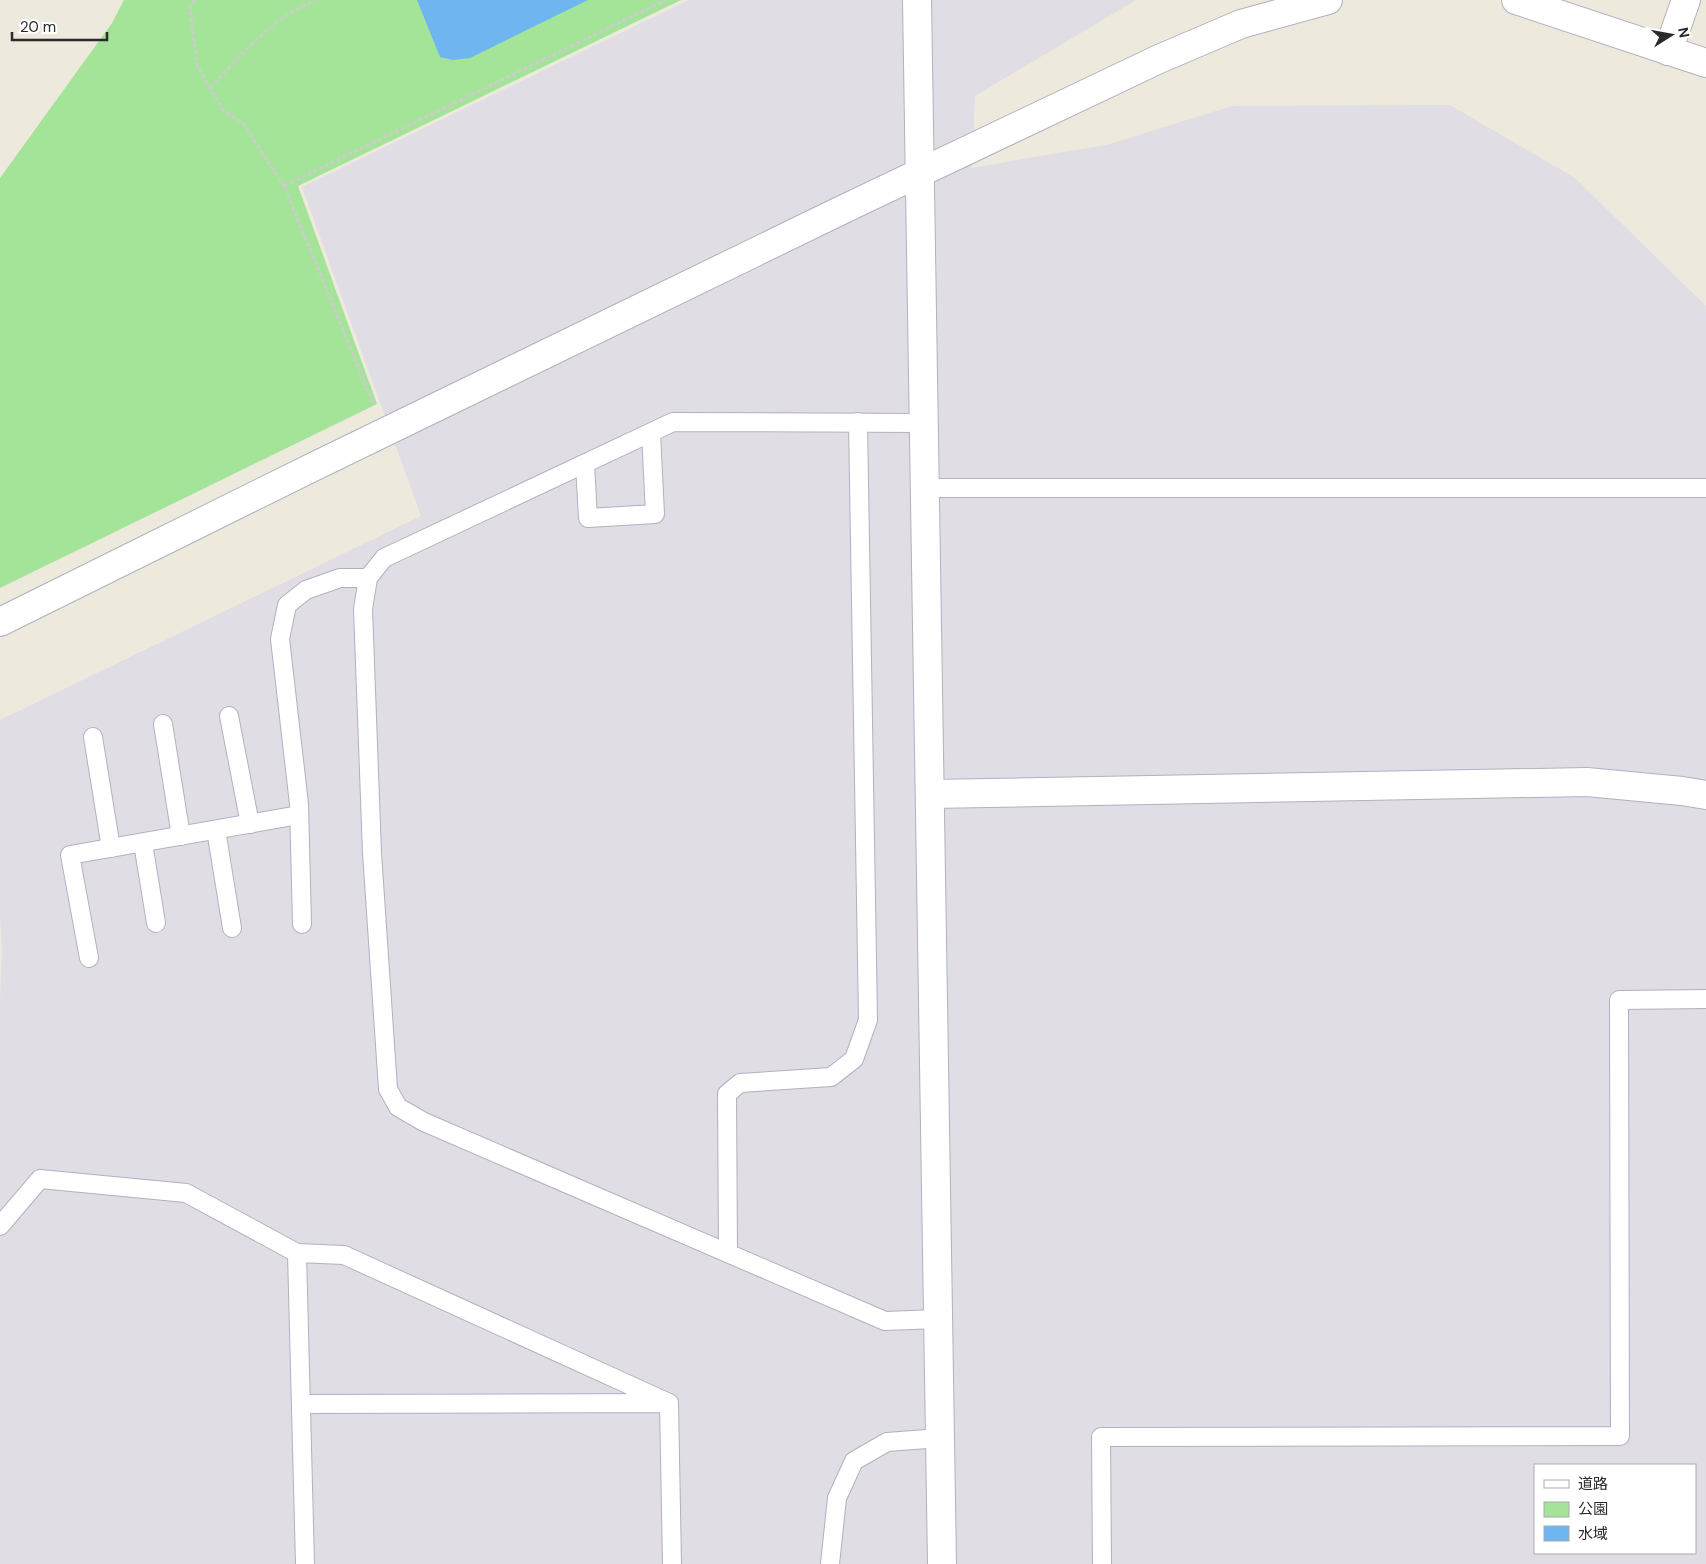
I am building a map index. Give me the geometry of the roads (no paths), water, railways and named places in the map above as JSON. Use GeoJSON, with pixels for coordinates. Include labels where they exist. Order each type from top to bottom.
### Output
{"type":"FeatureCollection","features":[{"type":"Feature","properties":{"kind":"street"},"geometry":{"type":"LineString","coordinates":[[918,0],[942,1564]]}},
{"type":"Feature","properties":{"kind":"street"},"geometry":{"type":"LineString","coordinates":[[0,622],[311,468],[1159,59],[1241,24],[1328,0]]}},
{"type":"Feature","properties":{"kind":"street"},"geometry":{"type":"LineString","coordinates":[[1516,0],[1706,63]]}},
{"type":"Feature","properties":{"kind":"street"},"geometry":{"type":"LineString","coordinates":[[1668,51],[1686,0]]}},
{"type":"Feature","properties":{"kind":"street"},"geometry":{"type":"LineString","coordinates":[[930,794],[1587,782],[1706,795]]}},
{"type":"Feature","properties":{"kind":"lane"},"geometry":{"type":"LineString","coordinates":[[924,423],[673,422],[384,558],[368,578],[363,609],[372,844],[388,1089],[398,1107],[424,1122],[885,1321],[938,1319]]}},
{"type":"Feature","properties":{"kind":"lane"},"geometry":{"type":"LineString","coordinates":[[728,1253],[727,1094],[740,1083],[831,1077],[854,1058],[868,1020],[858,422]]}},
{"type":"Feature","properties":{"kind":"lane"},"geometry":{"type":"LineString","coordinates":[[585,464],[588,518],[655,514],[651,433]]}},
{"type":"Feature","properties":{"kind":"lane"},"geometry":{"type":"LineString","coordinates":[[925,488],[1706,488]]}},
{"type":"Feature","properties":{"kind":"lane"},"geometry":{"type":"LineString","coordinates":[[302,924],[299,815],[280,639],[287,605],[306,590],[340,578],[368,578]]}},
{"type":"Feature","properties":{"kind":"lane"},"geometry":{"type":"LineString","coordinates":[[229,716],[250,824]]}},
{"type":"Feature","properties":{"kind":"lane"},"geometry":{"type":"LineString","coordinates":[[163,724],[181,836]]}},
{"type":"Feature","properties":{"kind":"lane"},"geometry":{"type":"LineString","coordinates":[[93,737],[111,848]]}},
{"type":"Feature","properties":{"kind":"lane"},"geometry":{"type":"LineString","coordinates":[[89,958],[70,855],[299,815]]}},
{"type":"Feature","properties":{"kind":"lane"},"geometry":{"type":"LineString","coordinates":[[216,830],[232,928]]}},
{"type":"Feature","properties":{"kind":"lane"},"geometry":{"type":"LineString","coordinates":[[143,843],[156,923]]}},
{"type":"Feature","properties":{"kind":"lane"},"geometry":{"type":"LineString","coordinates":[[1102,1564],[1101,1437],[1620,1436],[1619,1000],[1706,999]]}},
{"type":"Feature","properties":{"kind":"lane"},"geometry":{"type":"LineString","coordinates":[[0,1226],[40,1179],[186,1193],[297,1253],[344,1255],[669,1403]]}},
{"type":"Feature","properties":{"kind":"lane"},"geometry":{"type":"LineString","coordinates":[[297,1253],[305,1564]]}},
{"type":"Feature","properties":{"kind":"lane"},"geometry":{"type":"LineString","coordinates":[[301,1404],[669,1403]]}},
{"type":"Feature","properties":{"kind":"lane"},"geometry":{"type":"LineString","coordinates":[[669,1403],[672,1564]]}},
{"type":"Feature","properties":{"kind":"lane"},"geometry":{"type":"LineString","coordinates":[[830,1564],[836,1498],[854,1461],[887,1442],[940,1438]]}},
{"type":"Feature","properties":{"kind":"water"},"geometry":{"type":"Polygon","coordinates":[[[417,0],[588,0],[470,58],[453,60],[440,57],[417,0]]]}}]}
